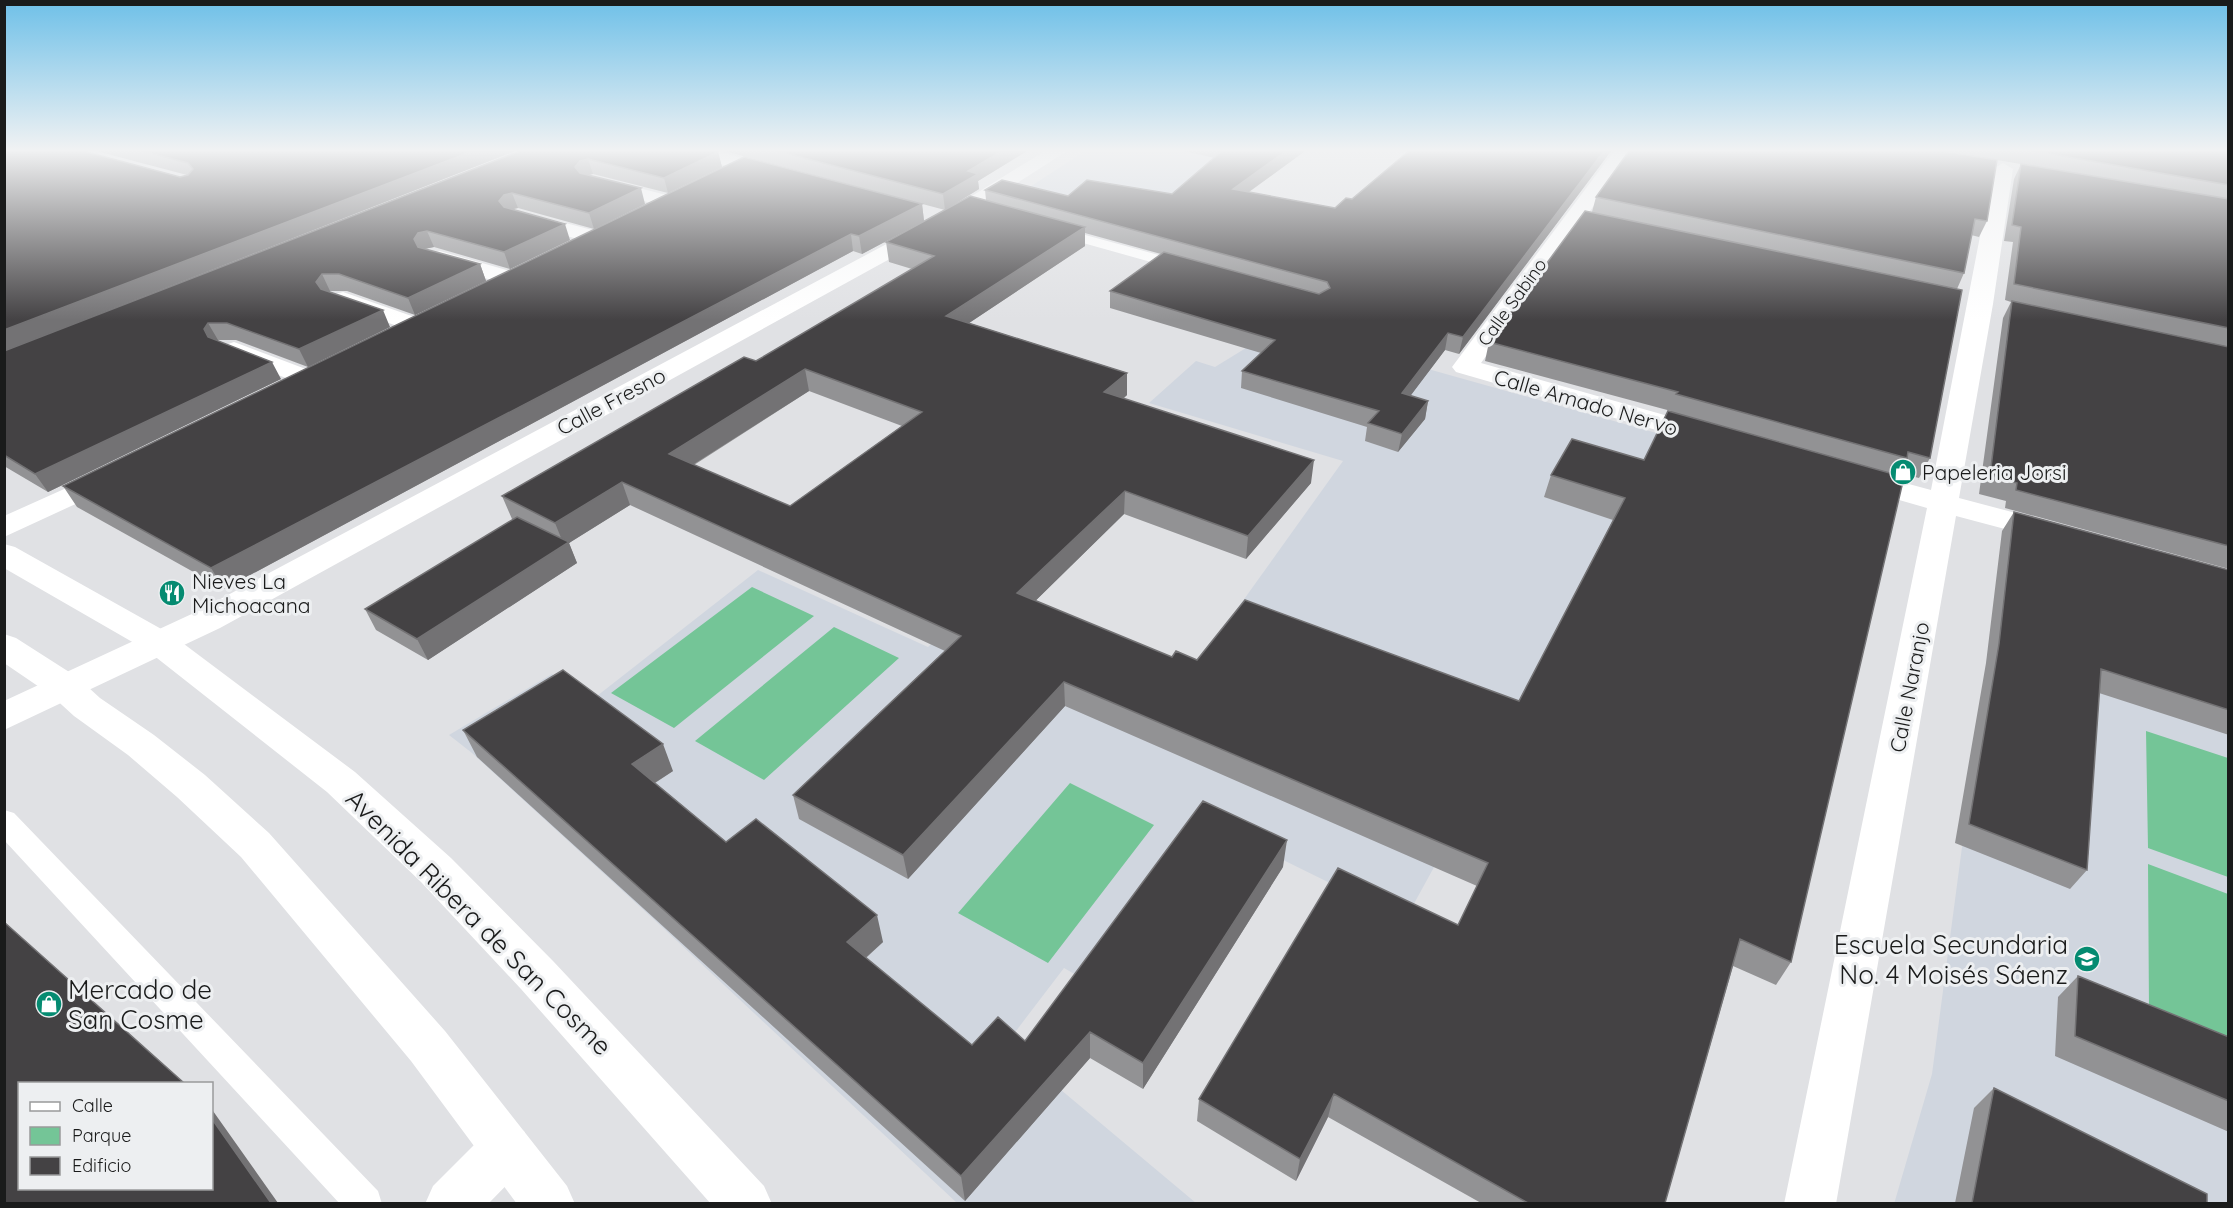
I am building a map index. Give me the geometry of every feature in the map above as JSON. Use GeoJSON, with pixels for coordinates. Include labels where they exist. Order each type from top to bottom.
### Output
{"type":"FeatureCollection","features":[{"type":"Feature","properties":{"kind":"street"},"geometry":{"type":"LineString","coordinates":[[565,254],[659,207]]}},
{"type":"Feature","properties":{"kind":"street","name":"Calle Fresno"},"geometry":{"type":"LineString","coordinates":[[4,717],[64,686],[208,620],[967,207]]}},
{"type":"Feature","properties":{"kind":"street","name":"Calle Sabino"},"geometry":{"type":"LineString","coordinates":[[1465,367],[1581,207]]}},
{"type":"Feature","properties":{"kind":"street","name":"Calle Naranjo"},"geometry":{"type":"LineString","coordinates":[[1810,1203],[1944,504],[1997,207]]}},
{"type":"Feature","properties":{"kind":"street"},"geometry":{"type":"LineString","coordinates":[[914,211],[958,213]]}},
{"type":"Feature","properties":{"kind":"street"},"geometry":{"type":"LineString","coordinates":[[517,216],[617,228]]}},
{"type":"Feature","properties":{"kind":"street"},"geometry":{"type":"LineString","coordinates":[[1574,217],[1597,222]]}},
{"type":"Feature","properties":{"kind":"street"},"geometry":{"type":"LineString","coordinates":[[433,256],[523,274],[481,295]]}},
{"type":"Feature","properties":{"kind":"street"},"geometry":{"type":"LineString","coordinates":[[338,298],[428,321],[385,342]]}},
{"type":"Feature","properties":{"kind":"street"},"geometry":{"type":"LineString","coordinates":[[227,347],[321,374],[278,395]]}},
{"type":"Feature","properties":{"kind":"street","name":"Calle Amado Nervo"},"geometry":{"type":"LineString","coordinates":[[1465,367],[1727,442]]}},
{"type":"Feature","properties":{"kind":"street"},"geometry":{"type":"LineString","coordinates":[[4,528],[128,469]]}},
{"type":"Feature","properties":{"kind":"street"},"geometry":{"type":"LineString","coordinates":[[1830,471],[2081,541]]}},
{"type":"Feature","properties":{"kind":"street","name":"Avenida Ribera de San Cosme"},"geometry":{"type":"LineString","coordinates":[[4,554],[160,643],[341,783],[436,870],[537,975],[746,1203]]}},
{"type":"Feature","properties":{"kind":"street"},"geometry":{"type":"LineString","coordinates":[[4,646],[64,686],[87,707],[190,786],[255,845],[428,1046],[549,1203]]}},
{"type":"Feature","properties":{"kind":"street"},"geometry":{"type":"LineString","coordinates":[[451,1203],[506,1149]]}},
{"type":"Feature","properties":{"kind":"lane"},"geometry":{"type":"LineString","coordinates":[[958,213],[989,212]]}},
{"type":"Feature","properties":{"kind":"lane"},"geometry":{"type":"LineString","coordinates":[[1045,228],[1193,269]]}},
{"type":"Feature","properties":{"kind":"lane"},"geometry":{"type":"LineString","coordinates":[[4,821],[365,1203]]}},
{"type":"Feature","properties":{"kind":"shaded area"},"geometry":{"type":"Polygon","coordinates":[[[1215,207],[1347,302],[996,209],[1215,207]]]}},
{"type":"Feature","properties":{"kind":"shaded area"},"geometry":{"type":"Polygon","coordinates":[[[1314,337],[1660,434],[1515,718],[1232,616],[1343,461],[1149,403],[1196,361],[1215,367],[1259,340],[1314,337]]]}},
{"type":"Feature","properties":{"kind":"shaded area"},"geometry":{"type":"Polygon","coordinates":[[[758,570],[928,647],[943,632],[1450,838],[1405,920],[1202,820],[1083,979],[1064,968],[1006,1044],[1196,1203],[957,1203],[661,926],[472,753],[449,735],[552,674],[588,703],[758,570]]]}},
{"type":"Feature","properties":{"kind":"shaded area","name":"Escuela Secundaria No. 4 Moisés Sáenz"},"geometry":{"type":"Polygon","coordinates":[[[1996,590],[2228,661],[2228,1203],[1894,1204],[1932,1074],[1996,590]]]}},
{"type":"Feature","properties":{"kind":"green space"},"geometry":{"type":"Polygon","coordinates":[[[752,587],[814,616],[674,728],[611,693],[752,587]]]}},
{"type":"Feature","properties":{"kind":"green space"},"geometry":{"type":"Polygon","coordinates":[[[834,627],[899,658],[764,780],[695,741],[834,627]]]}},
{"type":"Feature","properties":{"kind":"green space"},"geometry":{"type":"Polygon","coordinates":[[[2146,731],[2228,758],[2228,877],[2148,848],[2146,731]]]}},
{"type":"Feature","properties":{"kind":"green space"},"geometry":{"type":"Polygon","coordinates":[[[1070,783],[1154,825],[1048,963],[958,913],[1070,783]]]}},
{"type":"Feature","properties":{"kind":"green space"},"geometry":{"type":"Polygon","coordinates":[[[2148,864],[2228,894],[2228,1043],[2149,1011],[2148,864]]]}},
{"type":"Feature","properties":{"kind":"building"},"geometry":{"type":"Polygon","coordinates":[[[4,207],[325,207],[4,330],[4,207]]]}},
{"type":"Feature","properties":{"kind":"building"},"geometry":{"type":"Polygon","coordinates":[[[375,207],[505,207],[565,224],[504,252],[427,231],[418,233],[414,239],[418,247],[480,264],[408,298],[339,274],[322,274],[316,282],[321,289],[383,310],[299,349],[227,323],[208,323],[204,329],[208,337],[272,362],[35,474],[4,455],[4,351],[375,207]]]}},
{"type":"Feature","properties":{"kind":"building"},"geometry":{"type":"Polygon","coordinates":[[[567,207],[601,207],[589,213],[567,207]]]}},
{"type":"Feature","properties":{"kind":"building"},"geometry":{"type":"Polygon","coordinates":[[[640,207],[915,207],[859,236],[851,234],[211,568],[63,486],[640,207]]]}},
{"type":"Feature","properties":{"kind":"building"},"geometry":{"type":"Polygon","coordinates":[[[949,207],[1012,207],[1085,227],[946,316],[1127,373],[1104,392],[1314,460],[1248,536],[1125,491],[1017,593],[1172,657],[1176,651],[1197,660],[1245,600],[1519,701],[1625,498],[1551,475],[1572,439],[1644,460],[1668,411],[1904,477],[1791,962],[1740,939],[1665,1203],[1528,1203],[1334,1094],[1300,1159],[1199,1099],[1338,868],[1458,925],[1488,863],[1064,682],[903,855],[793,795],[961,636],[622,482],[555,523],[502,496],[744,357],[756,361],[934,256],[886,242],[949,207]],[[805,369],[669,454],[790,506],[922,412],[805,369]]]}},
{"type":"Feature","properties":{"kind":"building"},"geometry":{"type":"Polygon","coordinates":[[[1050,207],[1561,207],[1463,337],[1448,333],[1402,393],[1428,401],[1402,434],[1368,423],[1379,411],[1242,371],[1275,340],[1110,291],[1164,252],[1319,294],[1330,288],[1327,282],[1050,207]]]}},
{"type":"Feature","properties":{"kind":"building"},"geometry":{"type":"Polygon","coordinates":[[[1646,207],[1989,207],[1987,221],[1975,219],[1964,273],[1646,207]]]}},
{"type":"Feature","properties":{"kind":"building"},"geometry":{"type":"Polygon","coordinates":[[[2015,207],[2229,207],[2229,328],[2014,284],[2021,227],[2012,225],[2015,207]]]}},
{"type":"Feature","properties":{"kind":"building"},"geometry":{"type":"Polygon","coordinates":[[[1585,211],[1962,290],[1930,458],[1908,452],[1907,458],[1676,394],[1678,392],[1489,342],[1585,211]]]}},
{"type":"Feature","properties":{"kind":"building"},"geometry":{"type":"Polygon","coordinates":[[[2012,301],[2229,347],[2229,546],[2016,490],[2017,483],[1990,475],[2012,301]]]}},
{"type":"Feature","properties":{"kind":"building"},"geometry":{"type":"Polygon","coordinates":[[[2014,512],[2229,570],[2229,710],[2101,669],[2087,870],[1969,824],[1999,644],[2014,512]]]}},
{"type":"Feature","properties":{"kind":"building"},"geometry":{"type":"Polygon","coordinates":[[[517,517],[569,542],[417,639],[365,609],[517,517]]]}},
{"type":"Feature","properties":{"kind":"building"},"geometry":{"type":"Polygon","coordinates":[[[563,670],[663,744],[632,764],[726,842],[756,819],[877,915],[847,942],[972,1045],[998,1017],[1025,1041],[1203,801],[1287,840],[1143,1063],[1090,1032],[961,1176],[463,730],[563,670]]]}},
{"type":"Feature","properties":{"kind":"building","name":"Mercado de San Cosme"},"geometry":{"type":"Polygon","coordinates":[[[4,922],[183,1082],[18,1082],[18,1190],[213,1190],[213,1120],[271,1203],[4,1203],[4,922]]]}},
{"type":"Feature","properties":{"kind":"building"},"geometry":{"type":"Polygon","coordinates":[[[2078,976],[2229,1037],[2229,1101],[2075,1036],[2078,976]]]}},
{"type":"Feature","properties":{"kind":"building"},"geometry":{"type":"Polygon","coordinates":[[[1994,1088],[2207,1194],[2207,1203],[1972,1203],[1994,1088]]]}},
{"type":"Feature","properties":{"kind":"place","name":"Papeleria Jorsi"},"geometry":{"type":"Point","coordinates":[1903,472]}},
{"type":"Feature","properties":{"kind":"place","name":"Nieves La Michoacana"},"geometry":{"type":"Point","coordinates":[172,593]}},
{"type":"Feature","properties":{"kind":"place","name":"Escuela Secundaria No. 4 Moisés Sáenz"},"geometry":{"type":"Point","coordinates":[2087,959]}},
{"type":"Feature","properties":{"kind":"place","name":"Mercado de San Cosme"},"geometry":{"type":"Point","coordinates":[49,1004]}}]}
